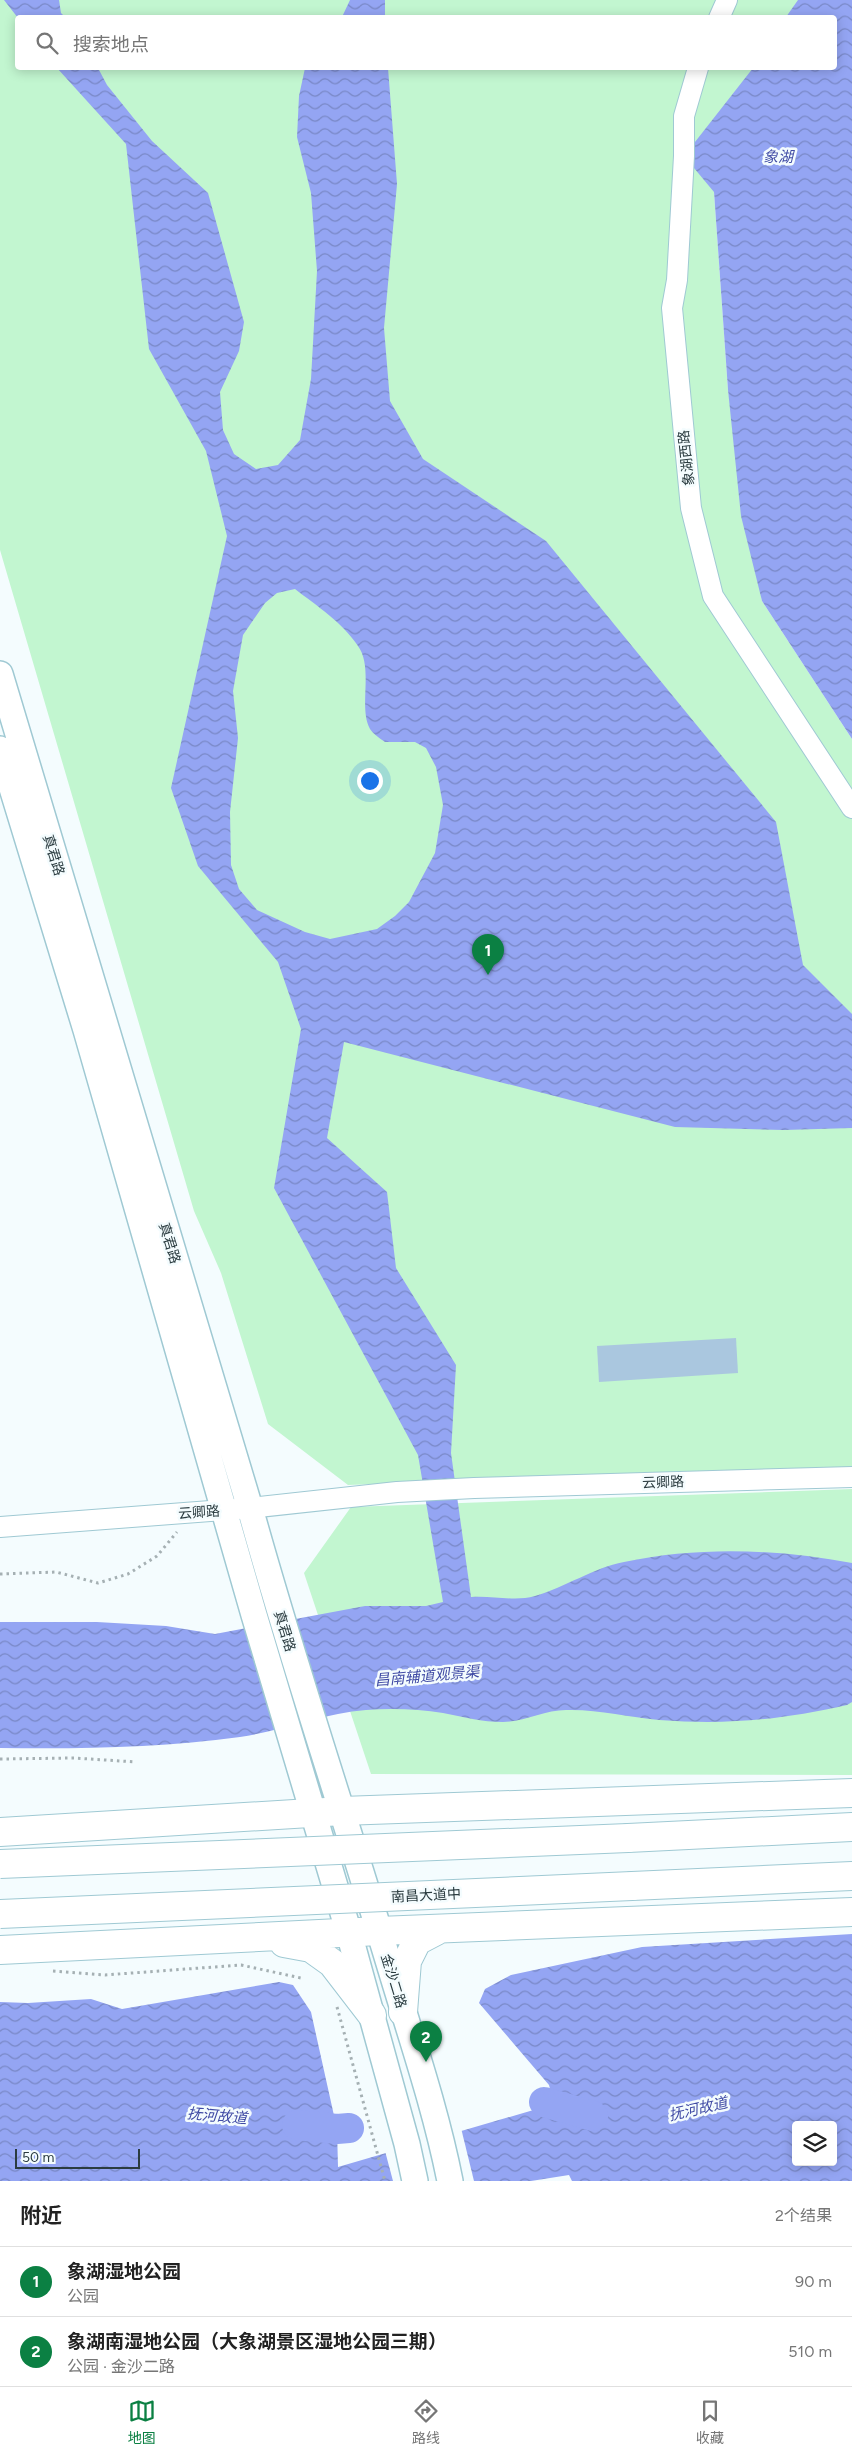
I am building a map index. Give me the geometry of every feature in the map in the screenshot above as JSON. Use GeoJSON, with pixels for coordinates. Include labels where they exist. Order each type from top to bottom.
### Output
{"type":"FeatureCollection","features":[{"type":"Feature","properties":{"kind":"highway"},"geometry":{"type":"LineString","coordinates":[[0,1832],[342,1811],[852,1793]]}},
{"type":"Feature","properties":{"kind":"highway"},"geometry":{"type":"LineString","coordinates":[[0,1864],[852,1827]]}},
{"type":"Feature","properties":{"kind":"highway","name":"南昌大道中"},"geometry":{"type":"LineString","coordinates":[[0,1914],[852,1876]]}},
{"type":"Feature","properties":{"kind":"highway"},"geometry":{"type":"LineString","coordinates":[[0,1950],[379,1931],[847,1911]]}},
{"type":"Feature","properties":{"kind":"highway"},"geometry":{"type":"LineString","coordinates":[[403,2012],[407,1961],[417,1941],[440,1929]]}},
{"type":"Feature","properties":{"kind":"highway"},"geometry":{"type":"LineString","coordinates":[[258,1938],[311,1948],[332,1963],[372,2015]]}},
{"type":"Feature","properties":{"kind":"main road","name":"真君路"},"geometry":{"type":"LineString","coordinates":[[0,674],[250,1508],[277,1606],[342,1811]]}},
{"type":"Feature","properties":{"kind":"main road","name":"真君路"},"geometry":{"type":"LineString","coordinates":[[0,749],[86,1030],[223,1510],[315,1814]]}},
{"type":"Feature","properties":{"kind":"main road","name":"金沙二路"},"geometry":{"type":"LineString","coordinates":[[342,1811],[442,2143],[450,2181]]}},
{"type":"Feature","properties":{"kind":"main road"},"geometry":{"type":"LineString","coordinates":[[315,1814],[372,2015],[415,2181]]}},
{"type":"Feature","properties":{"kind":"street"},"geometry":{"type":"LineString","coordinates":[[720,15],[727,0]]}},
{"type":"Feature","properties":{"kind":"street","name":"象湖西路"},"geometry":{"type":"LineString","coordinates":[[697,70],[684,116],[678,280],[672,308],[691,508],[713,596],[852,808]]}},
{"type":"Feature","properties":{"kind":"street","name":"云卿路"},"geometry":{"type":"LineString","coordinates":[[0,1527],[250,1508],[397,1492],[852,1477]]}},
{"type":"Feature","properties":{"kind":"path"},"geometry":{"type":"LineString","coordinates":[[0,1574],[56,1572],[98,1583],[120,1576],[157,1556],[194,1512]]}},
{"type":"Feature","properties":{"kind":"path"},"geometry":{"type":"LineString","coordinates":[[0,1759],[74,1758],[136,1762]]}},
{"type":"Feature","properties":{"kind":"path"},"geometry":{"type":"LineString","coordinates":[[44,1970],[106,1975],[241,1965],[301,1978]]}},
{"type":"Feature","properties":{"kind":"path"},"geometry":{"type":"LineString","coordinates":[[336,2002],[385,2181]]}},
{"type":"Feature","properties":{"kind":"green space"},"geometry":{"type":"Polygon","coordinates":[[[0,0],[807,0],[800,15],[15,15],[15,70],[773,70],[714,192],[728,390],[762,601],[852,739],[852,1467],[348,1485],[268,1424],[221,1273],[194,1211],[0,550],[0,0]]]}},
{"type":"Feature","properties":{"kind":"green space"},"geometry":{"type":"Polygon","coordinates":[[[852,1489],[852,1775],[371,1774],[304,1573],[351,1507],[852,1489]]]}},
{"type":"Feature","properties":{"kind":"water"},"geometry":{"type":"Polygon","coordinates":[[[4,0],[59,0],[63,15],[16,15],[4,0]]]}},
{"type":"Feature","properties":{"kind":"water"},"geometry":{"type":"Polygon","coordinates":[[[350,0],[385,0],[385,15],[343,15],[350,0]]]}},
{"type":"Feature","properties":{"kind":"water","name":"象湖"},"geometry":{"type":"Polygon","coordinates":[[[798,0],[852,0],[852,739],[762,601],[741,516],[728,390],[714,192],[684,156],[751,70],[837,70],[837,15],[787,15],[798,0]]]}},
{"type":"Feature","properties":{"kind":"water","name":"昌南辅道观景渠"},"geometry":{"type":"Polygon","coordinates":[[[59,70],[99,70],[107,85],[152,141],[208,193],[244,322],[239,351],[220,392],[223,430],[234,454],[256,469],[278,465],[300,440],[311,379],[317,271],[311,193],[297,137],[299,96],[305,70],[388,70],[397,184],[384,328],[390,401],[423,459],[546,541],[776,822],[803,965],[852,1014],[852,1128],[784,1130],[675,1127],[344,1042],[327,1138],[387,1192],[396,1268],[456,1365],[451,1453],[471,1597],[527,1598],[558,1588],[613,1565],[681,1553],[767,1552],[852,1563],[852,1702],[847,1705],[776,1718],[708,1722],[659,1720],[601,1712],[566,1710],[511,1721],[495,1722],[443,1713],[405,1709],[376,1709],[334,1715],[256,1734],[210,1741],[120,1747],[0,1748],[0,1622],[97,1622],[166,1626],[215,1634],[365,1606],[426,1606],[443,1602],[418,1455],[274,1188],[301,1029],[278,962],[198,866],[171,788],[227,536],[206,451],[149,349],[126,144],[59,70]],[[295,589],[277,593],[265,603],[243,635],[233,691],[238,738],[230,812],[231,865],[239,889],[257,910],[305,932],[330,939],[377,929],[395,916],[409,902],[435,853],[443,805],[436,767],[426,748],[415,742],[385,742],[370,729],[365,710],[366,676],[363,655],[352,638],[329,615],[295,589]]]}},
{"type":"Feature","properties":{"kind":"water"},"geometry":{"type":"Polygon","coordinates":[[[852,1934],[852,2181],[572,2181],[569,2175],[531,2181],[0,2181],[0,2002],[28,2003],[91,1999],[122,2009],[279,1982],[293,1985],[311,2012],[337,2129],[338,2167],[554,2104],[549,2085],[479,2003],[485,1989],[511,1975],[642,1947],[852,1934]]]}},
{"type":"Feature","properties":{"kind":"pier"},"geometry":{"type":"Polygon","coordinates":[[[461,2128],[474,2181],[393,2181],[385,2151],[461,2128]]]}},
{"type":"Feature","properties":{"kind":"building"},"geometry":{"type":"Polygon","coordinates":[[[736,1338],[738,1373],[599,1382],[597,1346],[736,1338]]]}},
{"type":"Feature","properties":{"kind":"waterway","name":"抚河故道"},"geometry":{"type":"LineString","coordinates":[[544,2102],[593,2116]]}},
{"type":"Feature","properties":{"kind":"waterway","name":"抚河故道"},"geometry":{"type":"LineString","coordinates":[[297,2125],[337,2129],[349,2128]]}},
{"type":"Feature","properties":{"kind":"place","name":"象湖湿地公园"},"geometry":{"type":"Point","coordinates":[488,975]}},
{"type":"Feature","properties":{"kind":"place","name":"象湖南湿地公园（大象湖景区湿地公园三期）"},"geometry":{"type":"Point","coordinates":[426,2062]}}]}
